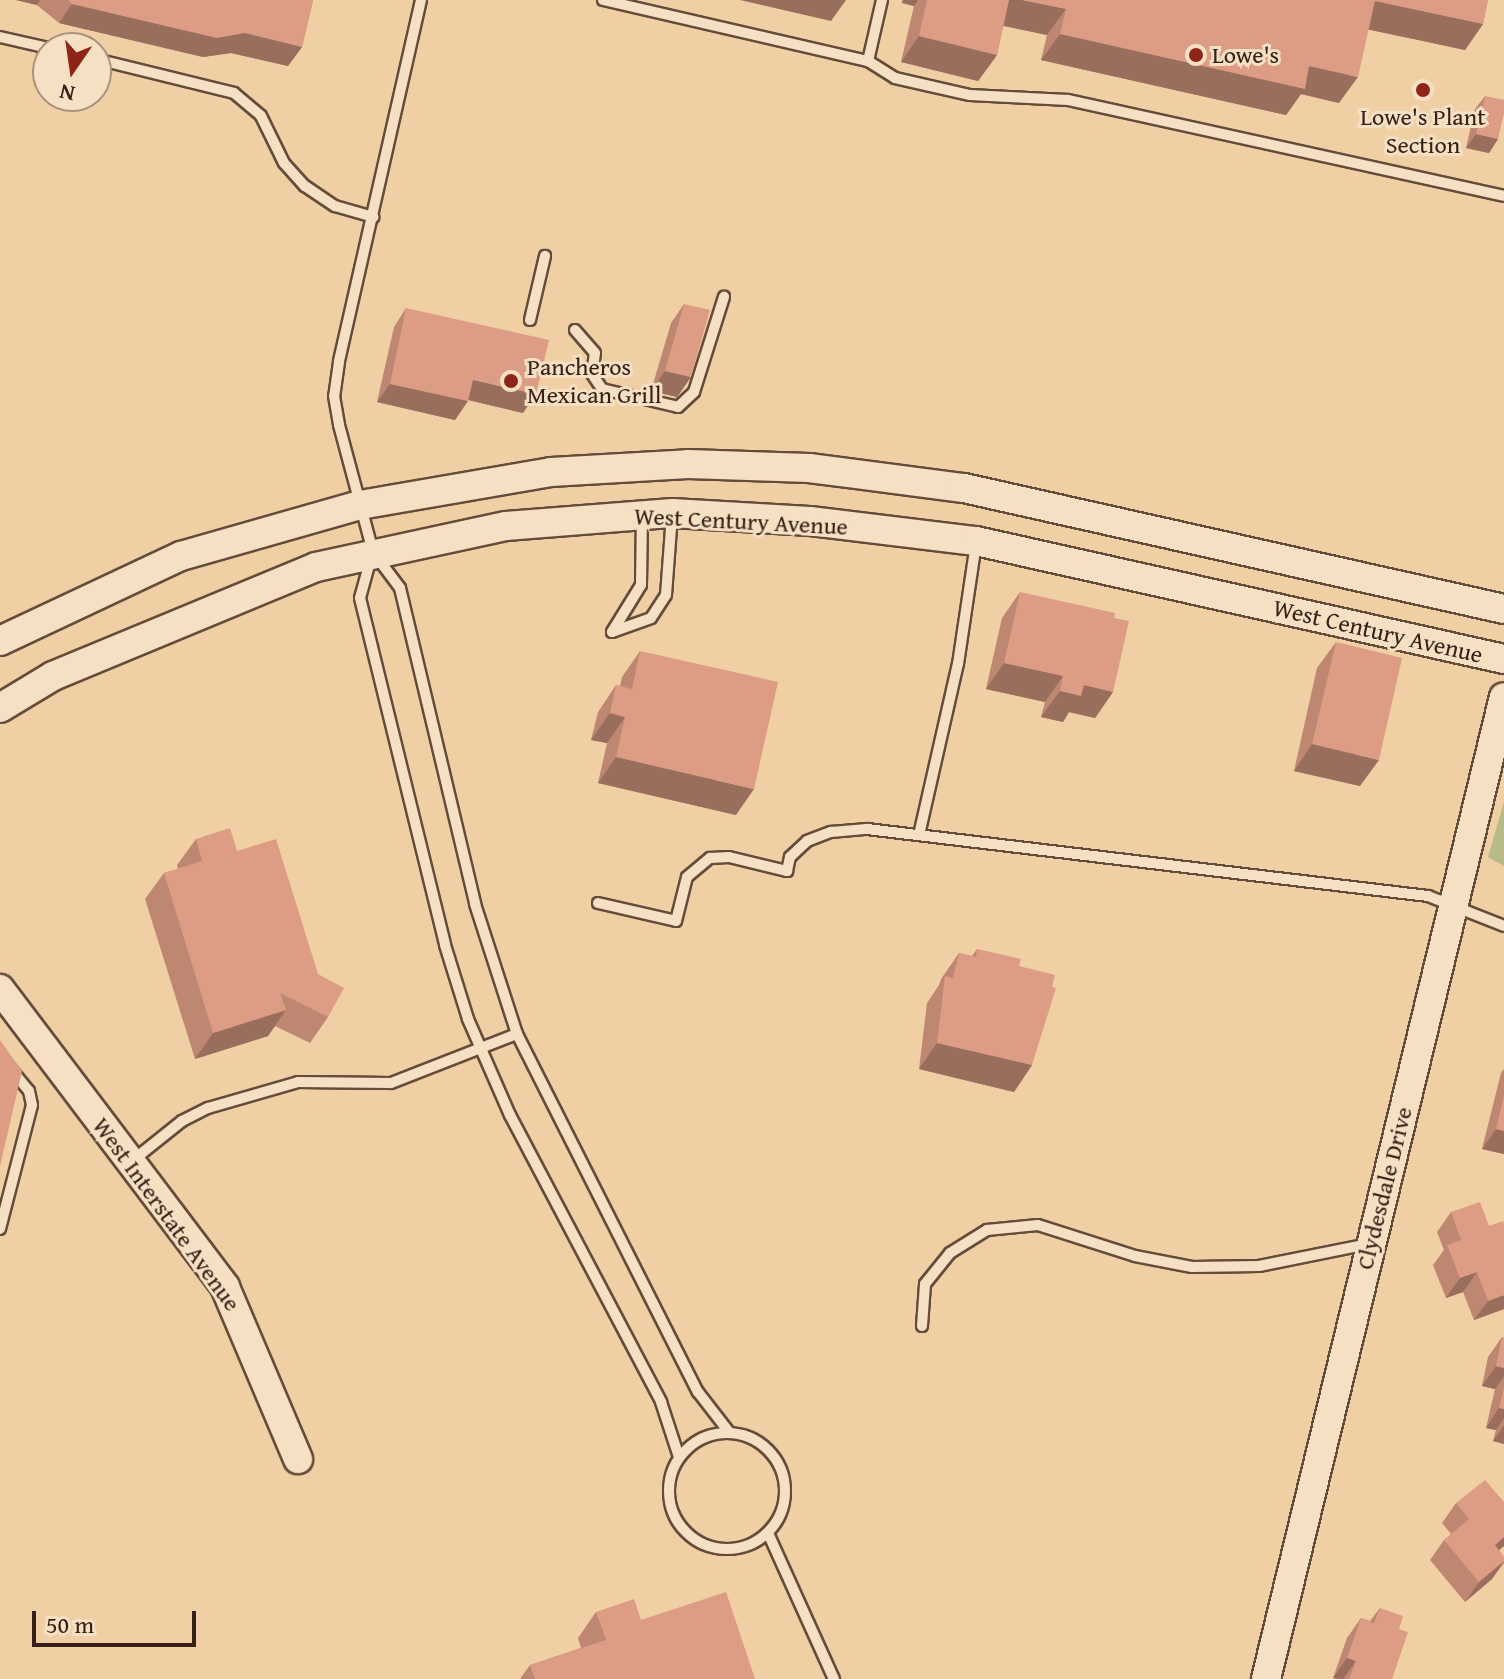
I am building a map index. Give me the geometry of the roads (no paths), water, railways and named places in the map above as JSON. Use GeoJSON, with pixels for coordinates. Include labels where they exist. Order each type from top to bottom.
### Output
{"type":"FeatureCollection","features":[{"type":"Feature","properties":{"kind":"main road","name":"West Century Avenue"},"geometry":{"type":"LineString","coordinates":[[0,641],[181,556],[360,505],[476,482],[586,468],[688,464],[820,469],[964,488],[1504,609]]}},
{"type":"Feature","properties":{"kind":"main road","name":"West Century Avenue"},"geometry":{"type":"LineString","coordinates":[[0,708],[53,676],[195,614],[316,567],[373,552],[506,526],[672,513],[810,521],[976,541],[1504,659]]}},
{"type":"Feature","properties":{"kind":"main road","name":"Clydesdale Drive"},"geometry":{"type":"LineString","coordinates":[[1266,1679],[1504,697]]}},
{"type":"Feature","properties":{"kind":"main road","name":"West Interstate Avenue"},"geometry":{"type":"LineString","coordinates":[[0,989],[238,1309],[298,1459]]}},
{"type":"Feature","properties":{"kind":"lane"},"geometry":{"type":"LineString","coordinates":[[421,0],[334,396],[373,552],[400,588],[475,904],[517,1034],[698,1392],[729,1432]]}},
{"type":"Feature","properties":{"kind":"lane"},"geometry":{"type":"LineString","coordinates":[[603,0],[868,61],[895,78],[970,95],[1068,100],[1504,196]]}},
{"type":"Feature","properties":{"kind":"lane"},"geometry":{"type":"LineString","coordinates":[[868,61],[882,0]]}},
{"type":"Feature","properties":{"kind":"lane"},"geometry":{"type":"LineString","coordinates":[[0,37],[32,44]]}},
{"type":"Feature","properties":{"kind":"lane"},"geometry":{"type":"LineString","coordinates":[[112,63],[234,93],[261,116],[284,163],[305,186],[335,206],[373,217]]}},
{"type":"Feature","properties":{"kind":"lane"},"geometry":{"type":"LineString","coordinates":[[530,320],[545,256]]}},
{"type":"Feature","properties":{"kind":"lane"},"geometry":{"type":"LineString","coordinates":[[575,330],[595,353],[592,374],[602,389],[678,407],[694,392],[724,297]]}},
{"type":"Feature","properties":{"kind":"lane"},"geometry":{"type":"LineString","coordinates":[[642,514],[641,585],[612,632],[651,618],[666,595],[672,513]]}},
{"type":"Feature","properties":{"kind":"lane"},"geometry":{"type":"LineString","coordinates":[[919,835],[958,664],[976,541]]}},
{"type":"Feature","properties":{"kind":"lane"},"geometry":{"type":"LineString","coordinates":[[373,552],[360,598],[445,945],[481,1049],[522,1139],[661,1402],[679,1457]]}},
{"type":"Feature","properties":{"kind":"lane"},"geometry":{"type":"LineString","coordinates":[[598,903],[676,921],[687,877],[710,858],[729,857],[787,871],[798,848],[831,832],[867,829],[1453,902],[1504,926]]}},
{"type":"Feature","properties":{"kind":"lane"},"geometry":{"type":"LineString","coordinates":[[131,1163],[182,1121],[208,1108],[298,1082],[391,1083],[517,1034]]}},
{"type":"Feature","properties":{"kind":"lane"},"geometry":{"type":"LineString","coordinates":[[0,1056],[29,1091],[32,1105],[0,1229]]}},
{"type":"Feature","properties":{"kind":"lane"},"geometry":{"type":"LineString","coordinates":[[922,1326],[925,1284],[950,1253],[987,1230],[1038,1225],[1135,1256],[1192,1267],[1259,1266],[1370,1243]]}},
{"type":"Feature","properties":{"kind":"lane"},"geometry":{"type":"LineString","coordinates":[[729,1432],[749,1436],[778,1461],[785,1499],[768,1533],[752,1544],[715,1548],[682,1528],[668,1493],[679,1457],[702,1439],[729,1432]]}},
{"type":"Feature","properties":{"kind":"lane"},"geometry":{"type":"LineString","coordinates":[[768,1533],[834,1679]]}},
{"type":"Feature","properties":{"kind":"place","name":"Lowe's"},"geometry":{"type":"Point","coordinates":[1196,55]}},
{"type":"Feature","properties":{"kind":"place","name":"Lowe's Plant Section"},"geometry":{"type":"Point","coordinates":[1423,90]}},
{"type":"Feature","properties":{"kind":"place","name":"Pancheros Mexican Grill"},"geometry":{"type":"Point","coordinates":[511,381]}}]}
